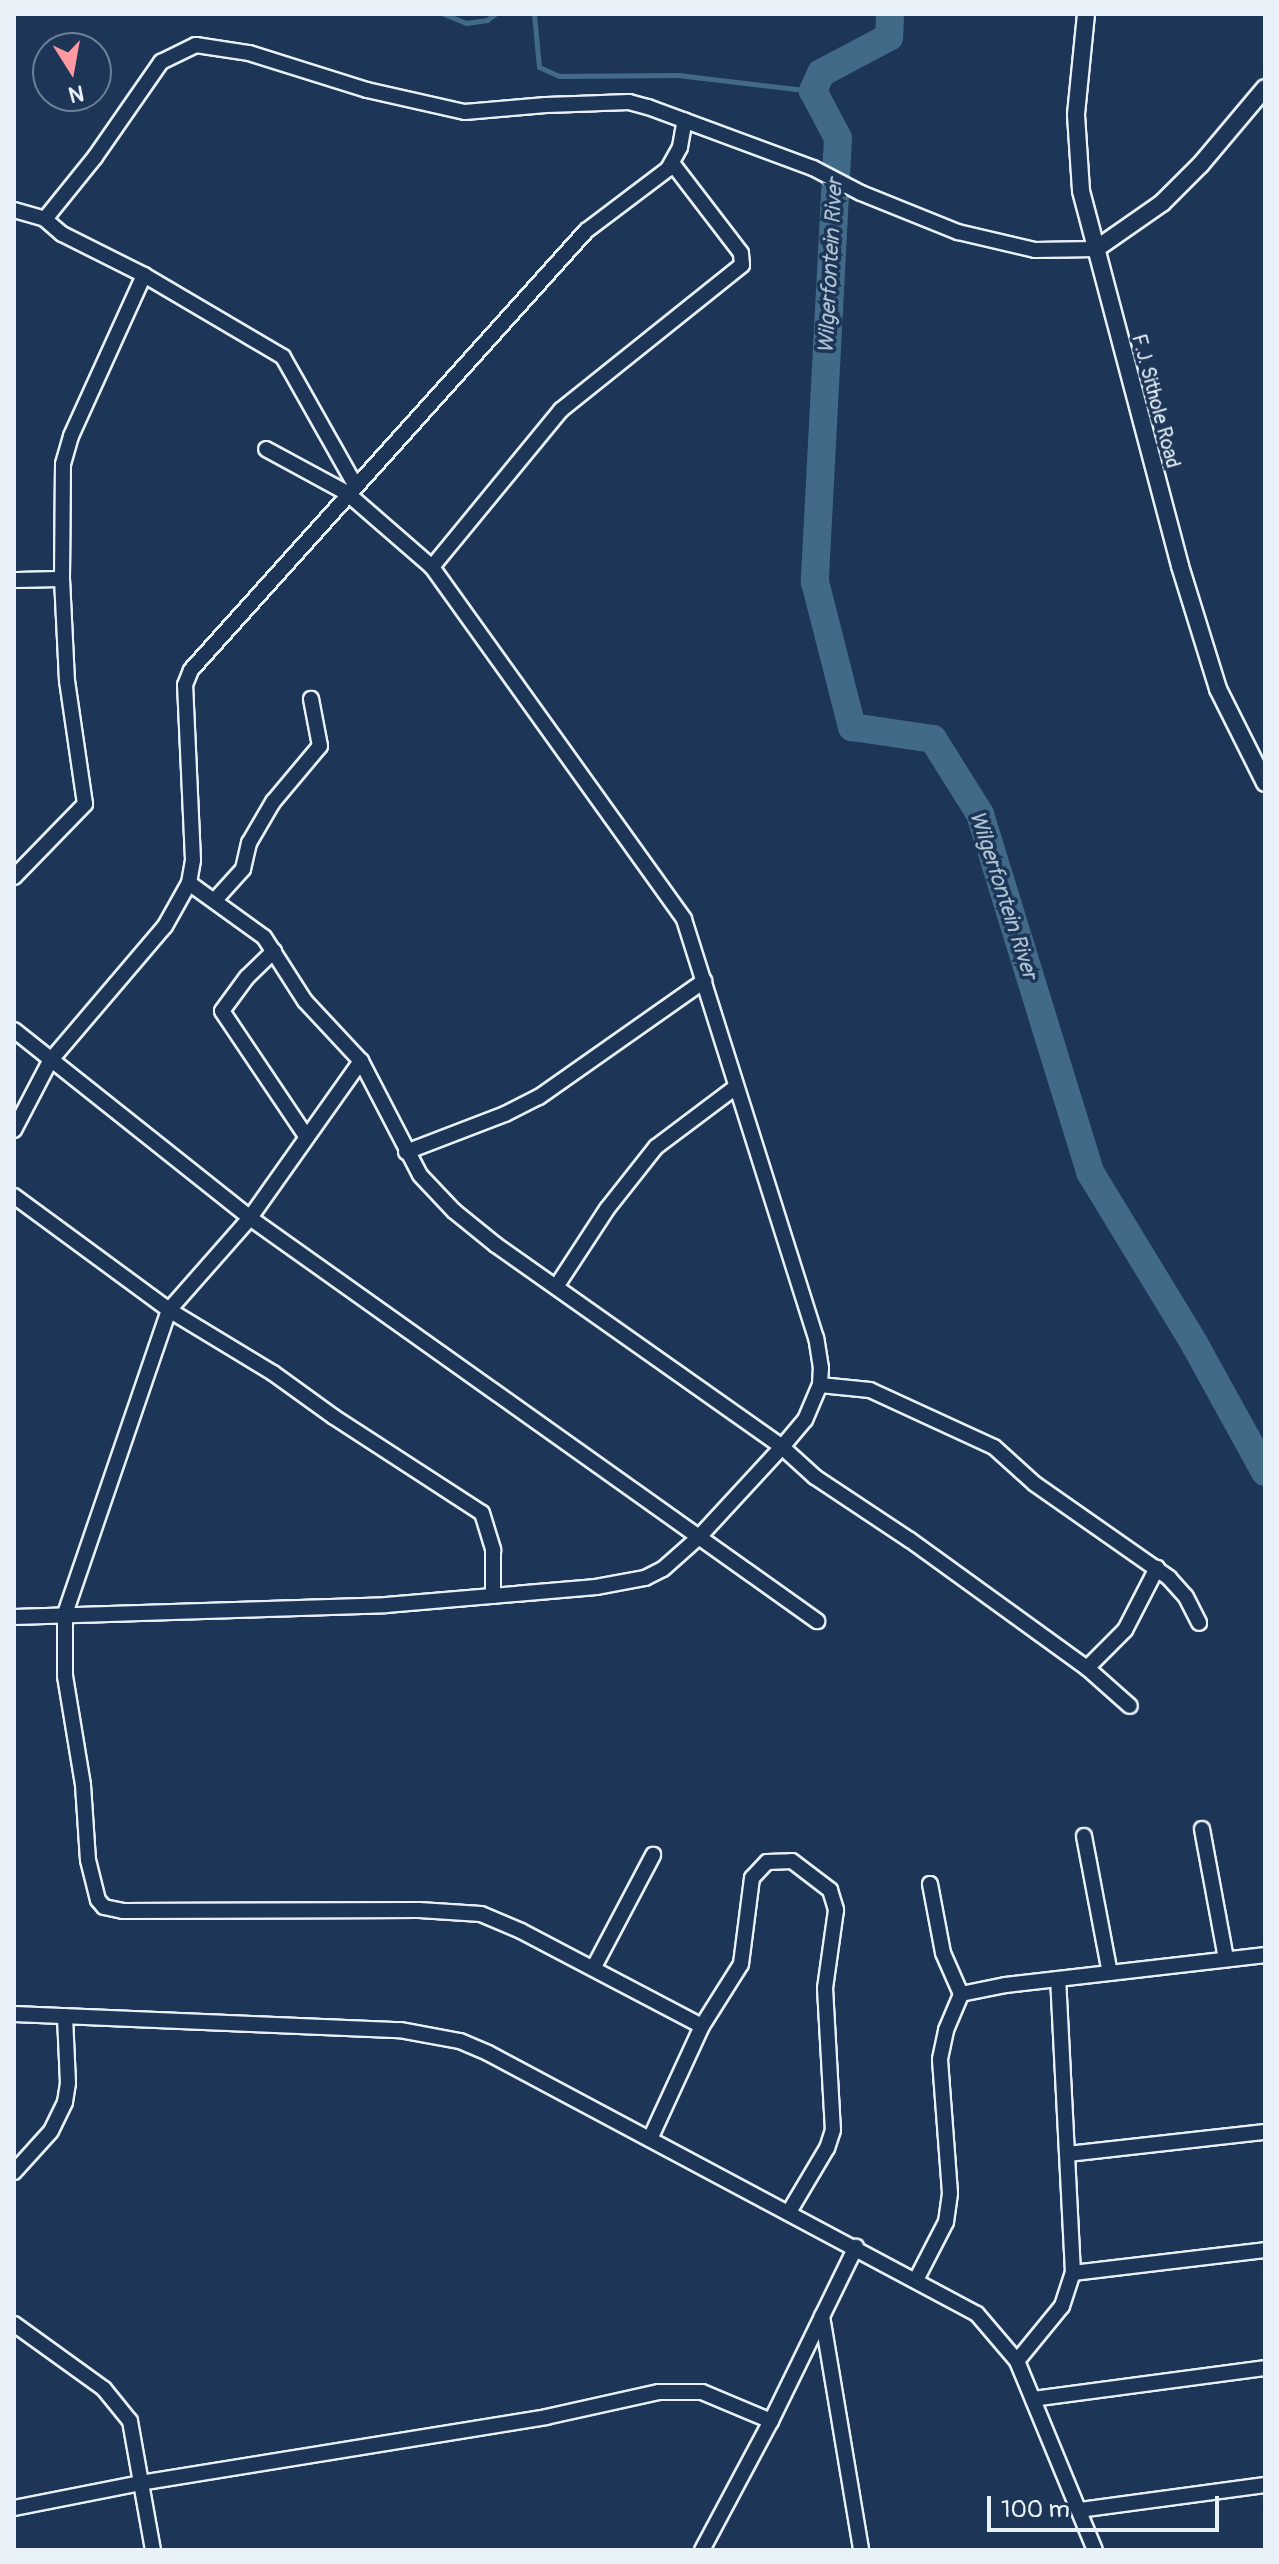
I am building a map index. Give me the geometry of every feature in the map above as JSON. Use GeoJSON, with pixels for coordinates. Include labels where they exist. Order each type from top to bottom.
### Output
{"type":"FeatureCollection","features":[{"type":"Feature","properties":{"kind":"street","name":"F.J. Sithole Road"},"geometry":{"type":"LineString","coordinates":[[1086,14],[1076,115],[1081,191],[1138,417],[1218,689],[1265,783]]}},
{"type":"Feature","properties":{"kind":"street"},"geometry":{"type":"LineString","coordinates":[[45,219],[95,157],[161,62],[196,45],[249,53],[367,90],[448,110],[479,112],[546,105],[629,102],[813,168],[861,193],[996,243],[1035,250],[1096,249],[1162,203],[1201,164],[1265,88]]}},
{"type":"Feature","properties":{"kind":"street"},"geometry":{"type":"LineString","coordinates":[[14,1130],[50,1061],[165,926],[189,883],[193,860],[188,677],[205,653],[351,489],[586,231],[659,178],[680,147],[685,120]]}},
{"type":"Feature","properties":{"kind":"street"},"geometry":{"type":"LineString","coordinates":[[432,567],[561,410],[742,265],[741,253],[672,163]]}},
{"type":"Feature","properties":{"kind":"street"},"geometry":{"type":"LineString","coordinates":[[14,210],[45,219],[62,234],[144,275],[283,357],[351,489]]}},
{"type":"Feature","properties":{"kind":"street"},"geometry":{"type":"LineString","coordinates":[[14,877],[85,804],[70,713],[62,579],[63,464],[144,275]]}},
{"type":"Feature","properties":{"kind":"street"},"geometry":{"type":"LineString","coordinates":[[14,1617],[386,1605],[596,1587],[645,1578],[663,1569],[699,1537],[782,1447],[805,1420],[820,1385],[821,1368],[816,1338],[690,932],[675,905],[432,567],[351,489],[266,449]]}},
{"type":"Feature","properties":{"kind":"street"},"geometry":{"type":"LineString","coordinates":[[14,580],[62,579]]}},
{"type":"Feature","properties":{"kind":"street"},"geometry":{"type":"LineString","coordinates":[[215,900],[243,869],[249,843],[273,802],[320,746],[311,699]]}},
{"type":"Feature","properties":{"kind":"street"},"geometry":{"type":"LineString","coordinates":[[189,883],[253,927],[274,951],[305,1001],[361,1061],[420,1175],[454,1211],[782,1447],[815,1477],[910,1540],[1087,1668],[1130,1706]]}},
{"type":"Feature","properties":{"kind":"street"},"geometry":{"type":"LineString","coordinates":[[274,951],[247,977],[222,1011],[306,1136]]}},
{"type":"Feature","properties":{"kind":"street"},"geometry":{"type":"LineString","coordinates":[[406,1152],[539,1097],[704,981]]}},
{"type":"Feature","properties":{"kind":"street"},"geometry":{"type":"LineString","coordinates":[[14,1030],[250,1218],[817,1621]]}},
{"type":"Feature","properties":{"kind":"street"},"geometry":{"type":"LineString","coordinates":[[361,1061],[250,1218],[169,1310],[65,1613],[65,1676],[83,1785],[88,1860],[95,1892],[104,1907],[123,1911],[419,1910],[481,1914],[594,1967],[702,2026]]}},
{"type":"Feature","properties":{"kind":"street"},"geometry":{"type":"LineString","coordinates":[[556,1287],[607,1209],[656,1147],[736,1087]]}},
{"type":"Feature","properties":{"kind":"street"},"geometry":{"type":"LineString","coordinates":[[14,1196],[169,1310],[273,1373],[482,1513],[493,1550],[493,1596]]}},
{"type":"Feature","properties":{"kind":"street"},"geometry":{"type":"LineString","coordinates":[[820,1385],[870,1390],[994,1447],[1035,1484],[1157,1568],[1186,1597],[1199,1623]]}},
{"type":"Feature","properties":{"kind":"street"},"geometry":{"type":"LineString","coordinates":[[1087,1668],[1125,1630],[1157,1568]]}},
{"type":"Feature","properties":{"kind":"street"},"geometry":{"type":"LineString","coordinates":[[1202,1829],[1226,1959]]}},
{"type":"Feature","properties":{"kind":"street"},"geometry":{"type":"LineString","coordinates":[[1084,1836],[1110,1973]]}},
{"type":"Feature","properties":{"kind":"street"},"geometry":{"type":"LineString","coordinates":[[594,1967],[653,1855]]}},
{"type":"Feature","properties":{"kind":"street"},"geometry":{"type":"LineString","coordinates":[[650,2139],[702,2026],[741,1964],[752,1878],[767,1862],[792,1861],[830,1890],[836,1910],[825,1988],[833,2130],[827,2148],[789,2212]]}},
{"type":"Feature","properties":{"kind":"street"},"geometry":{"type":"LineString","coordinates":[[916,2280],[937,2246],[948,2208],[950,2193],[940,2059],[946,2030],[961,1994],[943,1953],[930,1884]]}},
{"type":"Feature","properties":{"kind":"street"},"geometry":{"type":"LineString","coordinates":[[961,1994],[1058,1979],[1265,1955]]}},
{"type":"Feature","properties":{"kind":"street"},"geometry":{"type":"LineString","coordinates":[[1017,2361],[1062,2306],[1073,2273],[1058,1979]]}},
{"type":"Feature","properties":{"kind":"street"},"geometry":{"type":"LineString","coordinates":[[14,2014],[400,2030],[431,2034],[488,2053],[977,2314],[1017,2361],[1095,2550]]}},
{"type":"Feature","properties":{"kind":"street"},"geometry":{"type":"LineString","coordinates":[[14,2172],[51,2131],[65,2102],[68,2083],[65,2016]]}},
{"type":"Feature","properties":{"kind":"street"},"geometry":{"type":"LineString","coordinates":[[1068,2154],[1265,2132]]}},
{"type":"Feature","properties":{"kind":"street"},"geometry":{"type":"LineString","coordinates":[[702,2550],[771,2421],[856,2247]]}},
{"type":"Feature","properties":{"kind":"street"},"geometry":{"type":"LineString","coordinates":[[1073,2273],[1265,2250]]}},
{"type":"Feature","properties":{"kind":"street"},"geometry":{"type":"LineString","coordinates":[[822,2316],[861,2550]]}},
{"type":"Feature","properties":{"kind":"street"},"geometry":{"type":"LineString","coordinates":[[14,2324],[104,2389],[126,2413],[133,2429],[153,2550]]}},
{"type":"Feature","properties":{"kind":"street"},"geometry":{"type":"LineString","coordinates":[[1033,2399],[1265,2368]]}},
{"type":"Feature","properties":{"kind":"street"},"geometry":{"type":"LineString","coordinates":[[14,2508],[140,2483],[546,2417],[659,2392],[702,2392],[771,2421]]}},
{"type":"Feature","properties":{"kind":"street"},"geometry":{"type":"LineString","coordinates":[[1080,2510],[1265,2485]]}},
{"type":"Feature","properties":{"kind":"waterway"},"geometry":{"type":"LineString","coordinates":[[444,14],[466,23],[487,20],[495,14]]}},
{"type":"Feature","properties":{"kind":"waterway"},"geometry":{"type":"LineString","coordinates":[[534,14],[539,67],[559,76],[678,75],[813,91]]}},
{"type":"Feature","properties":{"kind":"waterway","name":"Wilgerfontein River"},"geometry":{"type":"LineString","coordinates":[[890,14],[889,37],[821,73],[813,91],[838,138],[815,582],[852,727],[933,739],[980,814],[1090,1172],[1195,1345],[1265,1472]]}}]}
